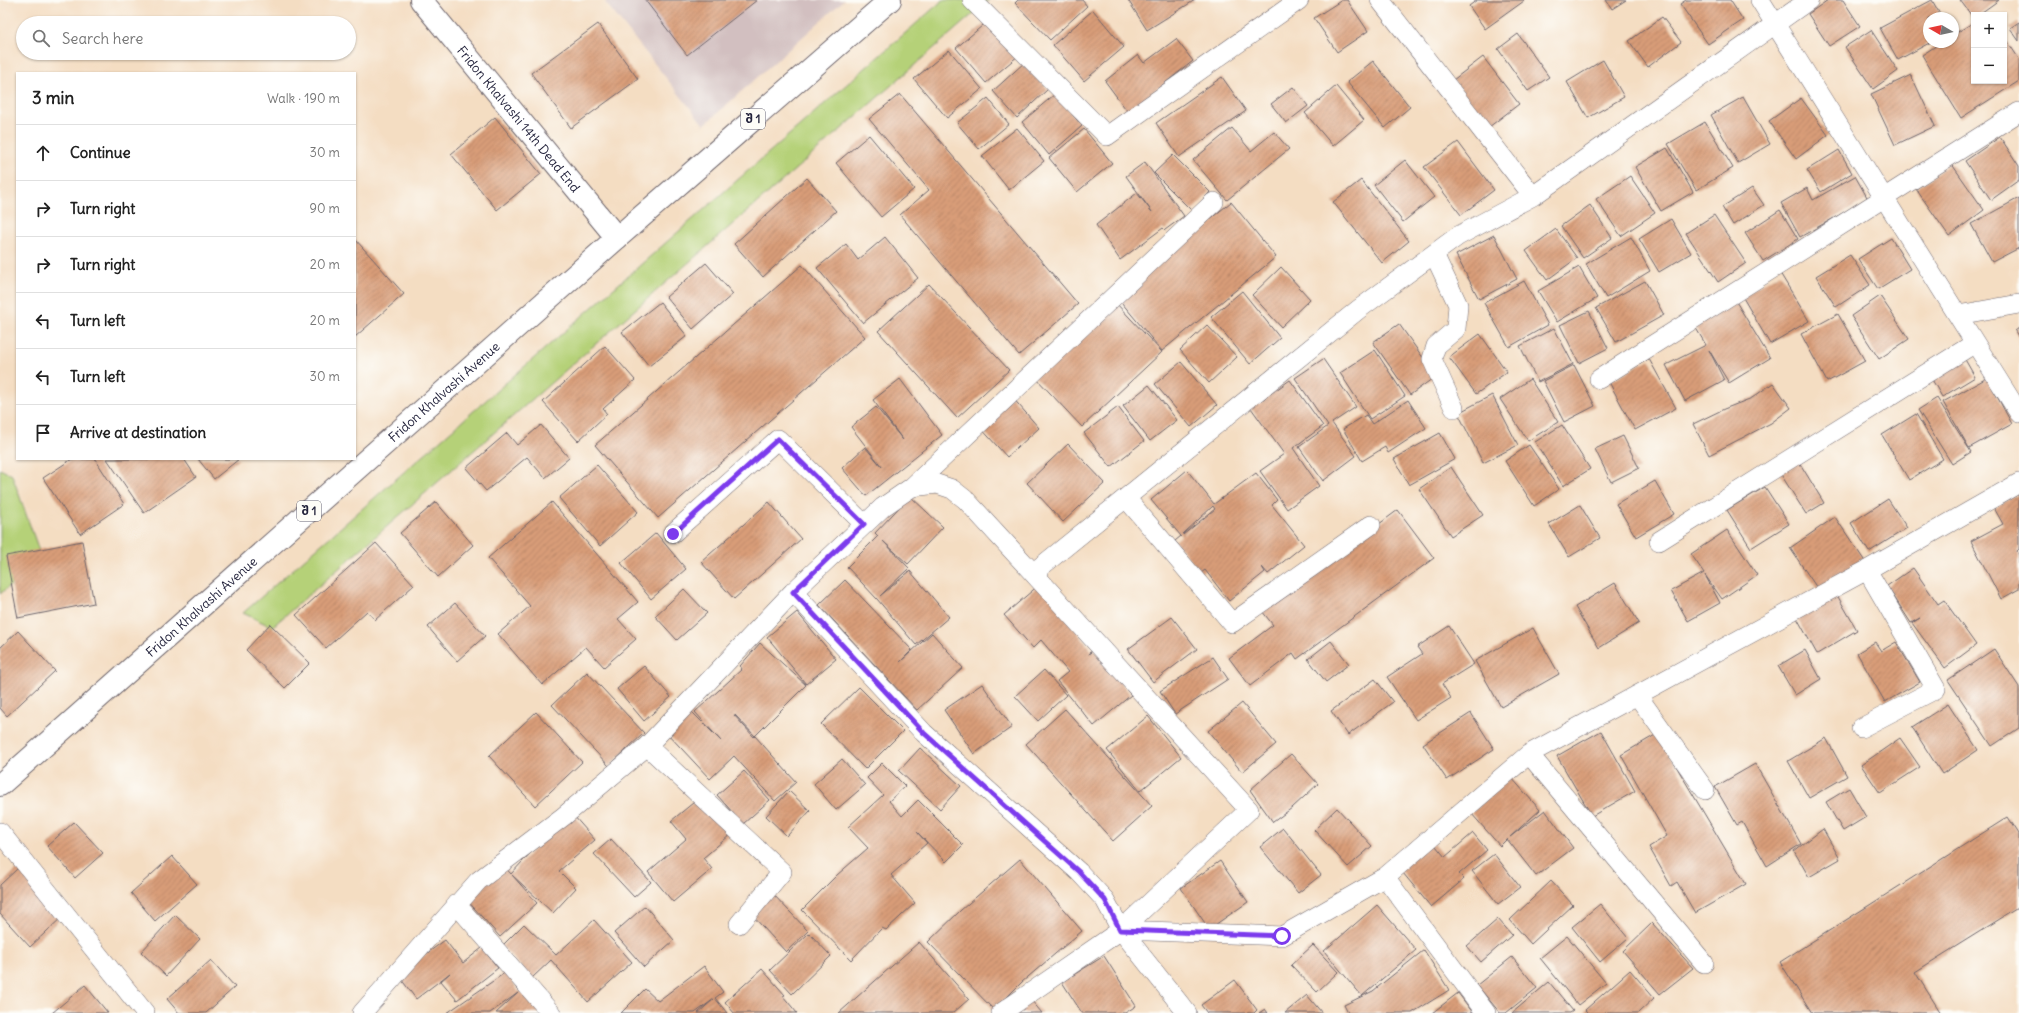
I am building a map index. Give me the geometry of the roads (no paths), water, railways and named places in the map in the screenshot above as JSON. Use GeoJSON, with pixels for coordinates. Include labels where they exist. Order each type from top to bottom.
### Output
{"type":"FeatureCollection","features":[{"type":"Feature","properties":{"kind":"main road","name":"Fridon Khalvashi 14th Dead End"},"geometry":{"type":"LineString","coordinates":[[421,0],[617,238]]}},
{"type":"Feature","properties":{"kind":"main road","name":"Fridon Khalvashi Avenue"},"geometry":{"type":"LineString","coordinates":[[0,785],[617,238],[890,0]]}},
{"type":"Feature","properties":{"kind":"lane"},"geometry":{"type":"LineString","coordinates":[[972,0],[1107,136],[1300,0]]}},
{"type":"Feature","properties":{"kind":"lane"},"geometry":{"type":"LineString","coordinates":[[1380,0],[1533,196]]}},
{"type":"Feature","properties":{"kind":"lane"},"geometry":{"type":"LineString","coordinates":[[1760,0],[1774,25],[1884,196],[2019,413]]}},
{"type":"Feature","properties":{"kind":"lane"},"geometry":{"type":"LineString","coordinates":[[1033,573],[1359,309],[1458,236],[1533,196],[1809,0]]}},
{"type":"Feature","properties":{"kind":"lane"},"geometry":{"type":"LineString","coordinates":[[1599,379],[1884,196],[2019,112]]}},
{"type":"Feature","properties":{"kind":"lane"},"geometry":{"type":"LineString","coordinates":[[362,1013],[456,904],[478,881],[564,816],[647,746],[793,592],[883,507],[912,487],[1214,202]]}},
{"type":"Feature","properties":{"kind":"lane"},"geometry":{"type":"LineString","coordinates":[[1434,254],[1458,305],[1456,329],[1436,346],[1432,359],[1454,408]]}},
{"type":"Feature","properties":{"kind":"lane"},"geometry":{"type":"LineString","coordinates":[[1958,315],[2019,304]]}},
{"type":"Feature","properties":{"kind":"lane"},"geometry":{"type":"LineString","coordinates":[[1659,541],[1975,343]]}},
{"type":"Feature","properties":{"kind":"lane"},"geometry":{"type":"LineString","coordinates":[[673,534],[778,439],[864,524]]}},
{"type":"Feature","properties":{"kind":"lane"},"geometry":{"type":"LineString","coordinates":[[1120,930],[1282,936],[1385,877],[1529,754],[1867,570],[2019,483]]}},
{"type":"Feature","properties":{"kind":"lane"},"geometry":{"type":"LineString","coordinates":[[912,487],[937,484],[952,489],[966,500],[1249,810],[1120,930],[1001,1013]]}},
{"type":"Feature","properties":{"kind":"lane"},"geometry":{"type":"LineString","coordinates":[[1126,498],[1232,623],[1371,525]]}},
{"type":"Feature","properties":{"kind":"lane"},"geometry":{"type":"LineString","coordinates":[[1861,728],[1936,689],[1867,570]]}},
{"type":"Feature","properties":{"kind":"lane"},"geometry":{"type":"LineString","coordinates":[[793,592],[924,733],[1079,872],[1105,900],[1120,930],[1187,1013]]}},
{"type":"Feature","properties":{"kind":"lane"},"geometry":{"type":"LineString","coordinates":[[1637,695],[1704,790]]}},
{"type":"Feature","properties":{"kind":"lane"},"geometry":{"type":"LineString","coordinates":[[647,746],[782,872],[739,924]]}},
{"type":"Feature","properties":{"kind":"lane"},"geometry":{"type":"LineString","coordinates":[[1529,754],[1704,963]]}},
{"type":"Feature","properties":{"kind":"lane"},"geometry":{"type":"LineString","coordinates":[[0,832],[145,1013]]}},
{"type":"Feature","properties":{"kind":"lane"},"geometry":{"type":"LineString","coordinates":[[1385,877],[1486,1013]]}},
{"type":"Feature","properties":{"kind":"lane"},"geometry":{"type":"LineString","coordinates":[[456,904],[552,1013]]}}]}
